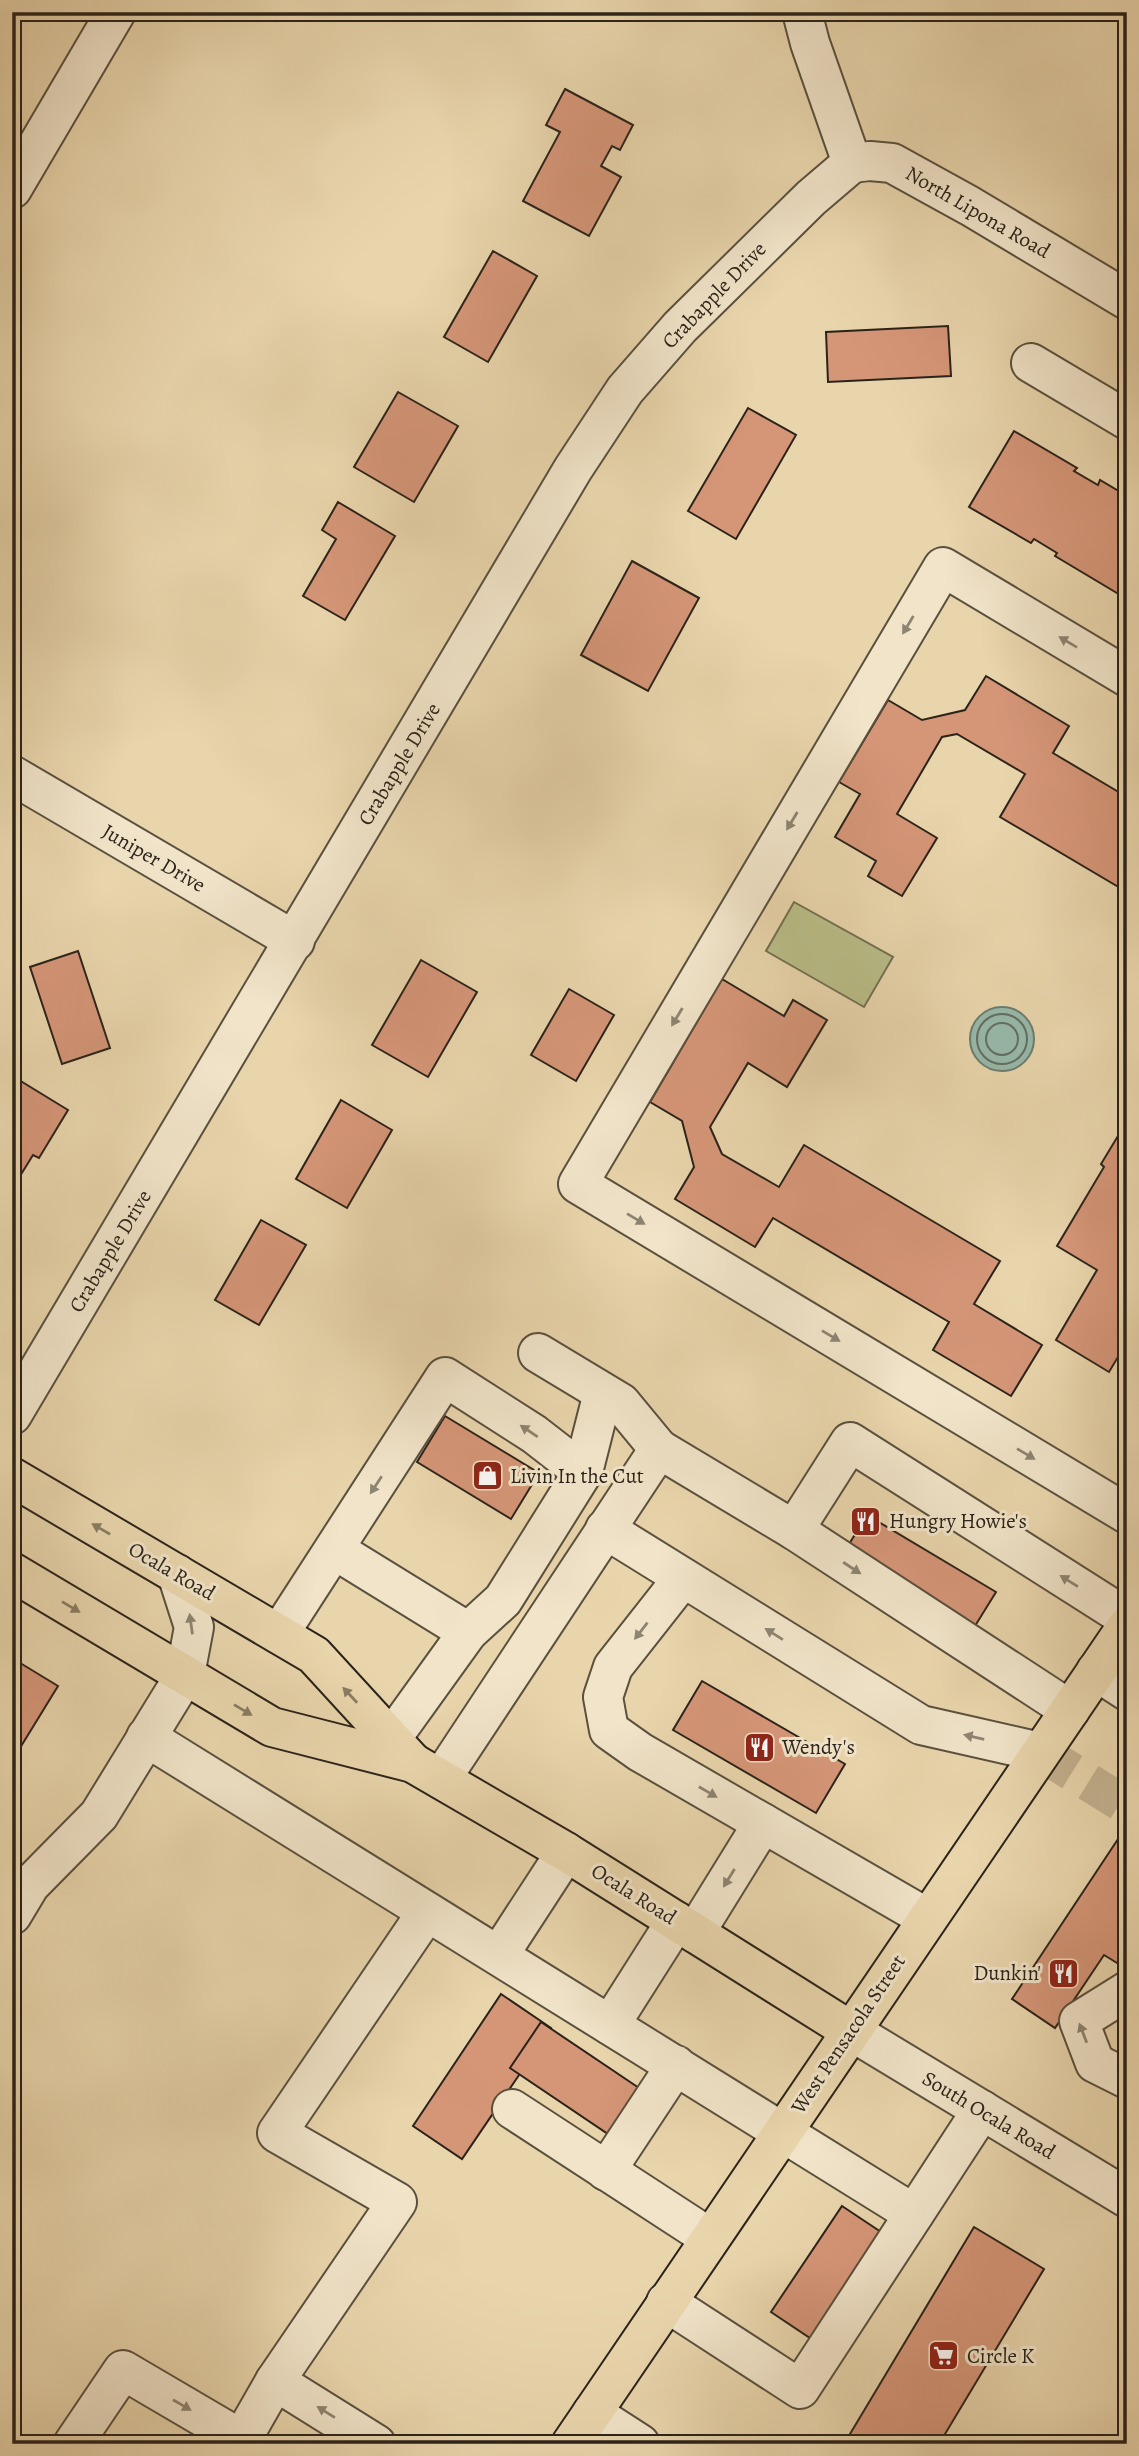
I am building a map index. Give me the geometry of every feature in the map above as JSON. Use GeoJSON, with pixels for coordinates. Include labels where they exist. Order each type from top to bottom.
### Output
{"type":"FeatureCollection","features":[{"type":"Feature","properties":{"kind":"main road","name":"Ocala Road"},"geometry":{"type":"LineString","coordinates":[[12,1477],[314,1655],[415,1760],[851,2031]]}},
{"type":"Feature","properties":{"kind":"main road","name":"Ocala Road"},"geometry":{"type":"LineString","coordinates":[[12,1572],[272,1727],[415,1760]]}},
{"type":"Feature","properties":{"kind":"main road","name":"West Pensacola Street"},"geometry":{"type":"LineString","coordinates":[[571,2444],[1040,1752],[1070,1710],[1112,1681],[1127,1626]]}},
{"type":"Feature","properties":{"kind":"street"},"geometry":{"type":"LineString","coordinates":[[12,189],[116,12]]}},
{"type":"Feature","properties":{"kind":"street"},"geometry":{"type":"LineString","coordinates":[[802,12],[810,43],[852,163]]}},
{"type":"Feature","properties":{"kind":"street","name":"North Lipona Road"},"geometry":{"type":"LineString","coordinates":[[852,163],[891,163],[970,206],[1127,300]]}},
{"type":"Feature","properties":{"kind":"street","name":"Crabapple Drive"},"geometry":{"type":"LineString","coordinates":[[12,1415],[573,469],[625,390],[680,327],[811,198],[852,163]]}},
{"type":"Feature","properties":{"kind":"street"},"geometry":{"type":"LineString","coordinates":[[1031,363],[1127,419]]}},
{"type":"Feature","properties":{"kind":"street"},"geometry":{"type":"LineString","coordinates":[[1127,677],[943,567],[578,1184],[1127,1514]]}},
{"type":"Feature","properties":{"kind":"street","name":"Juniper Drive"},"geometry":{"type":"LineString","coordinates":[[12,775],[295,941]]}},
{"type":"Feature","properties":{"kind":"street"},"geometry":{"type":"LineString","coordinates":[[538,1353],[621,1403],[659,1449],[794,1530],[1070,1710]]}},
{"type":"Feature","properties":{"kind":"street"},"geometry":{"type":"LineString","coordinates":[[279,1634],[445,1377],[534,1434],[583,1472]]}},
{"type":"Feature","properties":{"kind":"street"},"geometry":{"type":"LineString","coordinates":[[415,1760],[468,1632],[503,1600],[583,1472],[603,1392]]}},
{"type":"Feature","properties":{"kind":"street"},"geometry":{"type":"LineString","coordinates":[[794,1530],[850,1442],[1127,1618]]}},
{"type":"Feature","properties":{"kind":"street"},"geometry":{"type":"LineString","coordinates":[[415,1760],[605,1529],[659,1449]]}},
{"type":"Feature","properties":{"kind":"street"},"geometry":{"type":"LineString","coordinates":[[605,1529],[921,1725],[1040,1752]]}},
{"type":"Feature","properties":{"kind":"street"},"geometry":{"type":"LineString","coordinates":[[335,1550],[468,1632]]}},
{"type":"Feature","properties":{"kind":"street"},"geometry":{"type":"LineString","coordinates":[[12,1915],[30,1885],[99,1815],[184,1675],[194,1627],[177,1574]]}},
{"type":"Feature","properties":{"kind":"street"},"geometry":{"type":"LineString","coordinates":[[683,1578],[612,1667],[603,1696],[609,1730],[640,1752],[927,1918]]}},
{"type":"Feature","properties":{"kind":"street"},"geometry":{"type":"LineString","coordinates":[[146,1737],[914,2214]]}},
{"type":"Feature","properties":{"kind":"street"},"geometry":{"type":"LineString","coordinates":[[610,2025],[763,1823]]}},
{"type":"Feature","properties":{"kind":"street"},"geometry":{"type":"LineString","coordinates":[[499,1955],[566,1852]]}},
{"type":"Feature","properties":{"kind":"street"},"geometry":{"type":"LineString","coordinates":[[74,2444],[123,2370],[243,2442],[275,2381],[397,2202],[277,2133],[427,1912]]}},
{"type":"Feature","properties":{"kind":"street"},"geometry":{"type":"LineString","coordinates":[[1127,1991],[1079,2021],[1095,2063],[1127,2079]]}},
{"type":"Feature","properties":{"kind":"street","name":"South Ocala Road"},"geometry":{"type":"LineString","coordinates":[[851,2031],[1127,2198]]}},
{"type":"Feature","properties":{"kind":"street"},"geometry":{"type":"LineString","coordinates":[[606,2171],[676,2065]]}},
{"type":"Feature","properties":{"kind":"street"},"geometry":{"type":"LineString","coordinates":[[512,2109],[710,2238]]}},
{"type":"Feature","properties":{"kind":"street"},"geometry":{"type":"LineString","coordinates":[[666,2302],[800,2389],[982,2110]]}},
{"type":"Feature","properties":{"kind":"street"},"geometry":{"type":"LineString","coordinates":[[275,2381],[376,2444]]}},
{"type":"Feature","properties":{"kind":"street"},"geometry":{"type":"LineString","coordinates":[[592,2413],[640,2444]]}},
{"type":"Feature","properties":{"kind":"green space"},"geometry":{"type":"Polygon","coordinates":[[[794,902],[893,957],[864,1007],[766,951],[794,902]]]}},
{"type":"Feature","properties":{"kind":"water"},"geometry":{"type":"Polygon","coordinates":[[[996,1007],[1008,1007],[1025,1016],[1032,1027],[1032,1051],[1025,1062],[1008,1071],[996,1071],[984,1066],[975,1057],[970,1045],[970,1033],[975,1021],[984,1012],[996,1007]]]}},
{"type":"Feature","properties":{"kind":"building"},"geometry":{"type":"Polygon","coordinates":[[[565,89],[633,125],[620,150],[612,146],[601,166],[621,177],[589,236],[523,201],[560,132],[546,125],[565,89]]]}},
{"type":"Feature","properties":{"kind":"building"},"geometry":{"type":"Polygon","coordinates":[[[1127,172],[1127,189],[1119,184],[1127,172]]]}},
{"type":"Feature","properties":{"kind":"building"},"geometry":{"type":"Polygon","coordinates":[[[493,251],[537,276],[488,362],[444,337],[493,251]]]}},
{"type":"Feature","properties":{"kind":"building"},"geometry":{"type":"Polygon","coordinates":[[[948,326],[951,376],[828,382],[826,332],[948,326]]]}},
{"type":"Feature","properties":{"kind":"building"},"geometry":{"type":"Polygon","coordinates":[[[398,392],[458,426],[414,502],[354,467],[398,392]]]}},
{"type":"Feature","properties":{"kind":"building"},"geometry":{"type":"Polygon","coordinates":[[[748,408],[796,435],[736,539],[688,511],[748,408]]]}},
{"type":"Feature","properties":{"kind":"building"},"geometry":{"type":"Polygon","coordinates":[[[1014,431],[1077,468],[1074,471],[1098,485],[1100,480],[1127,496],[1127,599],[1055,556],[1057,553],[1034,539],[1031,543],[969,507],[1014,431]]]}},
{"type":"Feature","properties":{"kind":"building"},"geometry":{"type":"Polygon","coordinates":[[[338,502],[395,536],[345,620],[303,596],[336,539],[322,530],[338,502]]]}},
{"type":"Feature","properties":{"kind":"building"},"geometry":{"type":"Polygon","coordinates":[[[632,561],[699,598],[648,691],[581,655],[632,561]]]}},
{"type":"Feature","properties":{"kind":"building"},"geometry":{"type":"Polygon","coordinates":[[[986,676],[1069,726],[1053,753],[1127,797],[1127,892],[1000,817],[1025,774],[957,734],[942,737],[897,814],[937,838],[902,896],[868,876],[876,861],[835,837],[860,794],[839,782],[888,700],[922,720],[965,710],[986,676]]]}},
{"type":"Feature","properties":{"kind":"building"},"geometry":{"type":"Polygon","coordinates":[[[78,951],[110,1048],[62,1064],[30,967],[78,951]]]}},
{"type":"Feature","properties":{"kind":"building"},"geometry":{"type":"Polygon","coordinates":[[[421,960],[477,992],[428,1077],[372,1045],[421,960]]]}},
{"type":"Feature","properties":{"kind":"building"},"geometry":{"type":"Polygon","coordinates":[[[722,979],[784,1016],[793,1000],[827,1020],[787,1087],[748,1063],[710,1127],[722,1154],[779,1187],[804,1145],[1000,1261],[974,1304],[1042,1345],[1011,1396],[933,1350],[949,1322],[773,1218],[755,1247],[675,1199],[694,1167],[682,1121],[650,1102],[722,979]]]}},
{"type":"Feature","properties":{"kind":"building"},"geometry":{"type":"Polygon","coordinates":[[[569,989],[614,1015],[576,1081],[531,1055],[569,989]]]}},
{"type":"Feature","properties":{"kind":"building"},"geometry":{"type":"Polygon","coordinates":[[[19,1080],[68,1110],[39,1158],[33,1155],[12,1189],[12,1091],[19,1080]]]}},
{"type":"Feature","properties":{"kind":"building"},"geometry":{"type":"Polygon","coordinates":[[[341,1100],[392,1130],[347,1208],[296,1179],[341,1100]]]}},
{"type":"Feature","properties":{"kind":"building"},"geometry":{"type":"Polygon","coordinates":[[[1127,1121],[1127,1342],[1109,1372],[1056,1340],[1097,1270],[1057,1246],[1104,1167],[1101,1164],[1127,1121]]]}},
{"type":"Feature","properties":{"kind":"building"},"geometry":{"type":"Polygon","coordinates":[[[261,1220],[306,1245],[259,1325],[215,1300],[261,1220]]]}},
{"type":"Feature","properties":{"kind":"building"},"geometry":{"type":"Polygon","coordinates":[[[445,1416],[539,1473],[511,1519],[417,1462],[445,1416]]]}},
{"type":"Feature","properties":{"kind":"building"},"geometry":{"type":"Polygon","coordinates":[[[867,1515],[996,1592],[975,1626],[846,1549],[867,1515]]]}},
{"type":"Feature","properties":{"kind":"building"},"geometry":{"type":"Polygon","coordinates":[[[12,1658],[58,1686],[12,1761],[12,1658]]]}},
{"type":"Feature","properties":{"kind":"building","name":"Wendy's"},"geometry":{"type":"Polygon","coordinates":[[[702,1681],[845,1764],[816,1813],[673,1730],[702,1681]]]}},
{"type":"Feature","properties":{"kind":"building"},"geometry":{"type":"Polygon","coordinates":[[[1126,1827],[1127,1969],[1104,1955],[1055,2028],[1012,1999],[1126,1827]]]}},
{"type":"Feature","properties":{"kind":"building"},"geometry":{"type":"Polygon","coordinates":[[[501,1994],[551,2028],[462,2159],[413,2126],[501,1994]]]}},
{"type":"Feature","properties":{"kind":"building"},"geometry":{"type":"Polygon","coordinates":[[[541,2022],[642,2090],[611,2136],[510,2068],[541,2022]]]}},
{"type":"Feature","properties":{"kind":"building"},"geometry":{"type":"Polygon","coordinates":[[[842,2206],[881,2232],[810,2338],[771,2312],[842,2206]]]}},
{"type":"Feature","properties":{"kind":"building","name":"Circle K"},"geometry":{"type":"Polygon","coordinates":[[[974,2227],[1044,2269],[939,2444],[844,2444],[974,2227]]]}},
{"type":"Feature","properties":{"kind":"tunnel"},"geometry":{"type":"LineString","coordinates":[[1040,1752],[1127,1806]]}},
{"type":"Feature","properties":{"kind":"place","name":"Livin In the Cut"},"geometry":{"type":"Point","coordinates":[487,1476]}},
{"type":"Feature","properties":{"kind":"place","name":"Hungry Howie's"},"geometry":{"type":"Point","coordinates":[866,1521]}},
{"type":"Feature","properties":{"kind":"place","name":"Wendy's"},"geometry":{"type":"Point","coordinates":[759,1747]}},
{"type":"Feature","properties":{"kind":"place","name":"Dunkin'"},"geometry":{"type":"Point","coordinates":[1064,1973]}},
{"type":"Feature","properties":{"kind":"place","name":"Circle K"},"geometry":{"type":"Point","coordinates":[944,2356]}}]}
